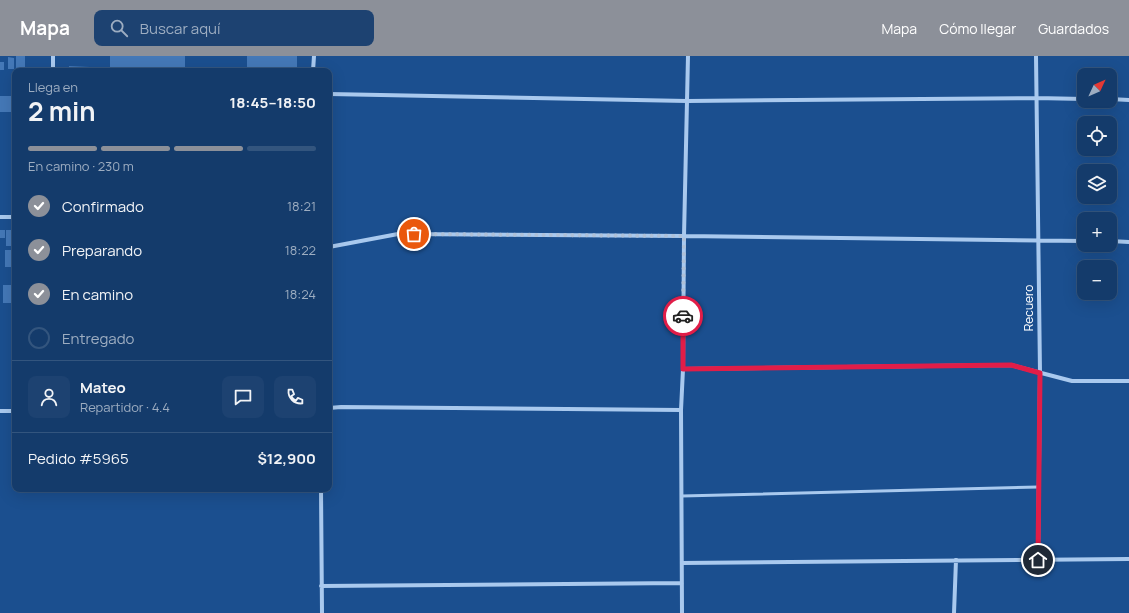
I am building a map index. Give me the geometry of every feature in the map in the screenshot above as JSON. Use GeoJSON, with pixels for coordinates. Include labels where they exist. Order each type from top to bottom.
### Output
{"type":"FeatureCollection","features":[{"type":"Feature","properties":{"kind":"street"},"geometry":{"type":"LineString","coordinates":[[53,56],[53,68]]}},
{"type":"Feature","properties":{"kind":"street"},"geometry":{"type":"LineString","coordinates":[[314,56],[314,68]]}},
{"type":"Feature","properties":{"kind":"street"},"geometry":{"type":"LineString","coordinates":[[682,613],[682,410],[688,56]]}},
{"type":"Feature","properties":{"kind":"street","name":"Recuero"},"geometry":{"type":"LineString","coordinates":[[1036,56],[1040,373],[1038,560]]}},
{"type":"Feature","properties":{"kind":"street"},"geometry":{"type":"LineString","coordinates":[[332,94],[687,101],[1077,99]]}},
{"type":"Feature","properties":{"kind":"street"},"geometry":{"type":"LineString","coordinates":[[1117,99],[1129,100]]}},
{"type":"Feature","properties":{"kind":"street"},"geometry":{"type":"LineString","coordinates":[[0,217],[12,217]]}},
{"type":"Feature","properties":{"kind":"street"},"geometry":{"type":"LineString","coordinates":[[332,246],[398,234],[1077,241]]}},
{"type":"Feature","properties":{"kind":"street"},"geometry":{"type":"LineString","coordinates":[[1117,241],[1129,242]]}},
{"type":"Feature","properties":{"kind":"street"},"geometry":{"type":"LineString","coordinates":[[683,369],[1011,365],[1072,381],[1129,381]]}},
{"type":"Feature","properties":{"kind":"street"},"geometry":{"type":"LineString","coordinates":[[332,408],[682,410]]}},
{"type":"Feature","properties":{"kind":"street"},"geometry":{"type":"LineString","coordinates":[[0,411],[12,411]]}},
{"type":"Feature","properties":{"kind":"street"},"geometry":{"type":"LineString","coordinates":[[321,492],[322,613]]}},
{"type":"Feature","properties":{"kind":"street"},"geometry":{"type":"LineString","coordinates":[[682,563],[1129,559]]}},
{"type":"Feature","properties":{"kind":"street"},"geometry":{"type":"LineString","coordinates":[[954,613],[956,560]]}},
{"type":"Feature","properties":{"kind":"street"},"geometry":{"type":"LineString","coordinates":[[321,586],[682,583]]}},
{"type":"Feature","properties":{"kind":"lane"},"geometry":{"type":"LineString","coordinates":[[682,496],[1038,488]]}},
{"type":"Feature","properties":{"kind":"building"},"geometry":{"type":"Polygon","coordinates":[[[16,56],[25,56],[25,68],[16,68],[16,56]]]}},
{"type":"Feature","properties":{"kind":"building"},"geometry":{"type":"Polygon","coordinates":[[[110,56],[185,56],[185,68],[110,68],[110,56]]]}},
{"type":"Feature","properties":{"kind":"building"},"geometry":{"type":"Polygon","coordinates":[[[247,56],[297,56],[297,68],[247,68],[247,56]]]}},
{"type":"Feature","properties":{"kind":"building"},"geometry":{"type":"Polygon","coordinates":[[[8,57],[14,58],[14,68],[8,69],[8,57]]]}},
{"type":"Feature","properties":{"kind":"building"},"geometry":{"type":"Polygon","coordinates":[[[0,62],[4,62],[4,70],[0,70],[0,62]]]}},
{"type":"Feature","properties":{"kind":"building"},"geometry":{"type":"Polygon","coordinates":[[[69,66],[110,68],[69,68],[69,66]]]}},
{"type":"Feature","properties":{"kind":"building"},"geometry":{"type":"Polygon","coordinates":[[[0,96],[12,96],[12,112],[0,112],[0,96]]]}},
{"type":"Feature","properties":{"kind":"building"},"geometry":{"type":"Polygon","coordinates":[[[0,230],[5,230],[5,238],[0,238],[0,230]]]}},
{"type":"Feature","properties":{"kind":"building"},"geometry":{"type":"Polygon","coordinates":[[[6,230],[12,230],[12,246],[6,246],[6,230]]]}},
{"type":"Feature","properties":{"kind":"building"},"geometry":{"type":"Polygon","coordinates":[[[5,250],[12,250],[12,267],[5,267],[5,250]]]}},
{"type":"Feature","properties":{"kind":"building"},"geometry":{"type":"Polygon","coordinates":[[[3,285],[12,285],[12,303],[3,303],[3,285]]]}},
{"type":"Feature","properties":{"kind":"way so far"},"geometry":{"type":"LineString","coordinates":[[414,234],[684,236],[683,316]]}},
{"type":"Feature","properties":{"kind":"route"},"geometry":{"type":"LineString","coordinates":[[683,316],[683,369],[1011,365],[1040,373],[1038,560]]}}]}
